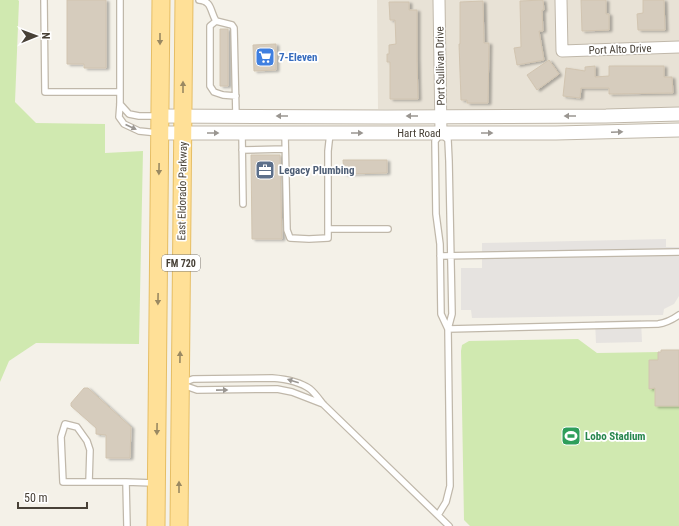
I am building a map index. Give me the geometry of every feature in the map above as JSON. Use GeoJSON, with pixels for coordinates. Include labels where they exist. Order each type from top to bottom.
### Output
{"type":"FeatureCollection","features":[{"type":"Feature","properties":{"kind":"main road","name":"East Eldorado Parkway"},"geometry":{"type":"LineString","coordinates":[[156,526],[161,0]]}},
{"type":"Feature","properties":{"kind":"main road","name":"East Eldorado Parkway"},"geometry":{"type":"LineString","coordinates":[[178,526],[184,0]]}},
{"type":"Feature","properties":{"kind":"street","name":"Port Sullivan Drive"},"geometry":{"type":"LineString","coordinates":[[439,0],[441,132]]}},
{"type":"Feature","properties":{"kind":"street","name":"Port Alto Drive"},"geometry":{"type":"LineString","coordinates":[[561,0],[562,51],[679,47]]}},
{"type":"Feature","properties":{"kind":"street","name":"Hart Road"},"geometry":{"type":"LineString","coordinates":[[160,116],[679,114]]}},
{"type":"Feature","properties":{"kind":"street"},"geometry":{"type":"LineString","coordinates":[[330,116],[330,133]]}},
{"type":"Feature","properties":{"kind":"street","name":"Hart Road"},"geometry":{"type":"LineString","coordinates":[[160,133],[556,133],[679,130]]}},
{"type":"Feature","properties":{"kind":"lane"},"geometry":{"type":"LineString","coordinates":[[44,0],[45,92],[119,92]]}},
{"type":"Feature","properties":{"kind":"lane"},"geometry":{"type":"LineString","coordinates":[[120,0],[120,104],[118,117],[124,124],[139,131],[160,133]]}},
{"type":"Feature","properties":{"kind":"lane"},"geometry":{"type":"LineString","coordinates":[[199,0],[207,2],[210,5],[213,16],[216,20],[232,25],[234,28],[236,116]]}},
{"type":"Feature","properties":{"kind":"lane"},"geometry":{"type":"LineString","coordinates":[[216,20],[210,26],[210,86],[214,92],[223,95],[236,96]]}},
{"type":"Feature","properties":{"kind":"lane"},"geometry":{"type":"LineString","coordinates":[[120,104],[129,114],[139,116],[160,116]]}},
{"type":"Feature","properties":{"kind":"lane"},"geometry":{"type":"LineString","coordinates":[[438,515],[446,502],[450,486],[448,329],[452,314],[452,256],[448,140],[441,132],[435,141],[436,214],[440,244],[441,314],[448,329]]}},
{"type":"Feature","properties":{"kind":"lane"},"geometry":{"type":"LineString","coordinates":[[242,133],[243,204]]}},
{"type":"Feature","properties":{"kind":"lane"},"geometry":{"type":"LineString","coordinates":[[284,133],[287,230],[290,238],[309,239],[328,238],[328,152],[330,133]]}},
{"type":"Feature","properties":{"kind":"lane"},"geometry":{"type":"LineString","coordinates":[[242,150],[285,149]]}},
{"type":"Feature","properties":{"kind":"lane"},"geometry":{"type":"LineString","coordinates":[[328,229],[388,229]]}},
{"type":"Feature","properties":{"kind":"lane"},"geometry":{"type":"LineString","coordinates":[[440,256],[679,252]]}},
{"type":"Feature","properties":{"kind":"lane"},"geometry":{"type":"LineString","coordinates":[[448,329],[658,324],[665,323],[679,315]]}},
{"type":"Feature","properties":{"kind":"lane"},"geometry":{"type":"LineString","coordinates":[[180,384],[193,379],[272,378],[284,379],[304,385],[311,390],[323,404],[449,526]]}},
{"type":"Feature","properties":{"kind":"lane"},"geometry":{"type":"LineString","coordinates":[[180,384],[197,390],[284,390],[323,404]]}},
{"type":"Feature","properties":{"kind":"lane"},"geometry":{"type":"LineString","coordinates":[[89,482],[90,450],[87,441],[77,427],[65,424],[61,437],[63,482],[156,483]]}},
{"type":"Feature","properties":{"kind":"lane"},"geometry":{"type":"LineString","coordinates":[[126,482],[126,526]]}},
{"type":"Feature","properties":{"kind":"shaded area"},"geometry":{"type":"Polygon","coordinates":[[[377,0],[679,0],[679,111],[378,109],[377,0]]]}},
{"type":"Feature","properties":{"kind":"shaded area"},"geometry":{"type":"Polygon","coordinates":[[[666,239],[666,247],[679,247],[679,296],[674,304],[664,309],[663,315],[472,318],[471,310],[461,310],[461,268],[482,268],[482,243],[666,239]]]}},
{"type":"Feature","properties":{"kind":"shaded area"},"geometry":{"type":"Polygon","coordinates":[[[641,320],[642,342],[596,343],[595,321],[641,320]]]}},
{"type":"Feature","properties":{"kind":"green space"},"geometry":{"type":"Polygon","coordinates":[[[0,0],[19,1],[15,102],[36,123],[105,124],[105,153],[143,151],[139,344],[36,343],[9,361],[0,382],[0,0]]]}},
{"type":"Feature","properties":{"kind":"green space","name":"Lobo Stadium"},"geometry":{"type":"Polygon","coordinates":[[[578,339],[597,353],[661,352],[679,350],[679,526],[470,526],[464,520],[462,345],[469,341],[578,339]]]}},
{"type":"Feature","properties":{"kind":"building"},"geometry":{"type":"Polygon","coordinates":[[[67,0],[106,0],[106,68],[84,68],[84,64],[67,64],[67,0]]]}},
{"type":"Feature","properties":{"kind":"building"},"geometry":{"type":"Polygon","coordinates":[[[543,0],[543,31],[539,31],[544,60],[517,65],[514,48],[521,47],[520,1],[543,0]]]}},
{"type":"Feature","properties":{"kind":"building"},"geometry":{"type":"Polygon","coordinates":[[[581,0],[606,0],[606,14],[609,14],[609,30],[582,31],[581,0]]]}},
{"type":"Feature","properties":{"kind":"building"},"geometry":{"type":"Polygon","coordinates":[[[643,0],[664,0],[665,30],[638,30],[637,14],[643,13],[643,0]]]}},
{"type":"Feature","properties":{"kind":"building"},"geometry":{"type":"Polygon","coordinates":[[[483,1],[484,43],[489,43],[488,103],[467,103],[467,100],[461,100],[459,44],[460,2],[483,1]]]}},
{"type":"Feature","properties":{"kind":"building"},"geometry":{"type":"Polygon","coordinates":[[[389,2],[409,2],[409,10],[417,10],[418,99],[390,99],[390,62],[387,62],[387,54],[389,54],[389,45],[396,44],[395,20],[390,20],[389,2]]]}},
{"type":"Feature","properties":{"kind":"building"},"geometry":{"type":"Polygon","coordinates":[[[220,29],[228,29],[228,86],[220,86],[220,29]]]}},
{"type":"Feature","properties":{"kind":"building","name":"7-Eleven"},"geometry":{"type":"Polygon","coordinates":[[[276,44],[276,70],[254,71],[253,45],[276,44]]]}},
{"type":"Feature","properties":{"kind":"building"},"geometry":{"type":"Polygon","coordinates":[[[549,60],[559,74],[537,90],[527,75],[549,60]]]}},
{"type":"Feature","properties":{"kind":"building"},"geometry":{"type":"Polygon","coordinates":[[[595,66],[595,77],[609,76],[609,66],[664,66],[664,77],[672,77],[673,93],[609,94],[609,88],[581,88],[580,98],[563,96],[566,68],[585,71],[585,67],[595,66]]]}},
{"type":"Feature","properties":{"kind":"building"},"geometry":{"type":"Polygon","coordinates":[[[251,155],[280,155],[282,239],[252,239],[251,155]]]}},
{"type":"Feature","properties":{"kind":"building"},"geometry":{"type":"Polygon","coordinates":[[[343,160],[387,160],[387,173],[344,174],[343,160]]]}},
{"type":"Feature","properties":{"kind":"building"},"geometry":{"type":"Polygon","coordinates":[[[661,350],[679,350],[679,406],[655,406],[655,388],[649,389],[649,360],[658,360],[658,352],[661,352],[661,350]]]}},
{"type":"Feature","properties":{"kind":"building"},"geometry":{"type":"Polygon","coordinates":[[[84,388],[88,388],[131,427],[130,458],[106,458],[106,435],[96,434],[96,428],[71,406],[71,403],[84,388]]]}},
{"type":"Feature","properties":{"kind":"place","name":"7-Eleven"},"geometry":{"type":"Point","coordinates":[265,57]}},
{"type":"Feature","properties":{"kind":"place","name":"Legacy Plumbing"},"geometry":{"type":"Point","coordinates":[265,170]}},
{"type":"Feature","properties":{"kind":"place","name":"Lobo Stadium"},"geometry":{"type":"Point","coordinates":[571,436]}}]}
